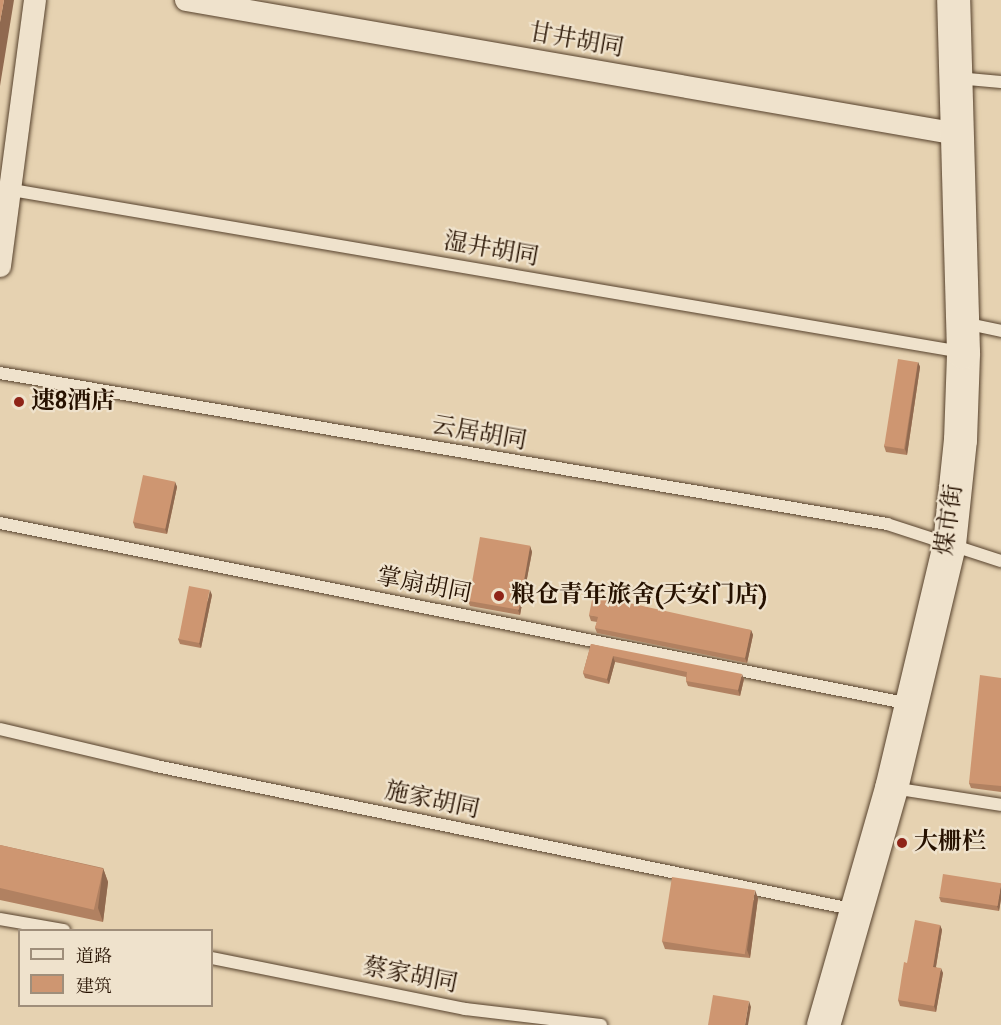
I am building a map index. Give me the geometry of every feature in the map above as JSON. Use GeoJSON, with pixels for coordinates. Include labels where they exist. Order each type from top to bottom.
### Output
{"type":"FeatureCollection","features":[{"type":"Feature","properties":{"kind":"main road","name":"煤市街"},"geometry":{"type":"LineString","coordinates":[[823,1025],[891,788],[950,544],[960,440],[963,337],[953,0]]}},
{"type":"Feature","properties":{"kind":"street"},"geometry":{"type":"LineString","coordinates":[[0,266],[6,189],[35,0]]}},
{"type":"Feature","properties":{"kind":"street","name":"甘井胡同"},"geometry":{"type":"LineString","coordinates":[[186,0],[958,134]]}},
{"type":"Feature","properties":{"kind":"lane"},"geometry":{"type":"LineString","coordinates":[[954,77],[1001,82]]}},
{"type":"Feature","properties":{"kind":"lane","name":"湿井胡同"},"geometry":{"type":"LineString","coordinates":[[6,189],[963,337],[1001,331]]}},
{"type":"Feature","properties":{"kind":"lane","name":"云居胡同"},"geometry":{"type":"LineString","coordinates":[[0,373],[887,524],[1001,561]]}},
{"type":"Feature","properties":{"kind":"lane","name":"掌扇胡同"},"geometry":{"type":"LineString","coordinates":[[0,523],[911,704]]}},
{"type":"Feature","properties":{"kind":"lane","name":"施家胡同"},"geometry":{"type":"LineString","coordinates":[[0,729],[156,766],[857,910]]}},
{"type":"Feature","properties":{"kind":"lane"},"geometry":{"type":"LineString","coordinates":[[891,788],[1001,805]]}},
{"type":"Feature","properties":{"kind":"lane"},"geometry":{"type":"LineString","coordinates":[[0,919],[58,929]]}},
{"type":"Feature","properties":{"kind":"lane","name":"蔡家胡同"},"geometry":{"type":"LineString","coordinates":[[213,958],[465,1009],[601,1025]]}},
{"type":"Feature","properties":{"kind":"building"},"geometry":{"type":"Polygon","coordinates":[[[0,0],[4,0],[0,22],[0,0]]]}},
{"type":"Feature","properties":{"kind":"building"},"geometry":{"type":"Polygon","coordinates":[[[898,359],[918,362],[904,449],[884,446],[898,359]]]}},
{"type":"Feature","properties":{"kind":"building"},"geometry":{"type":"Polygon","coordinates":[[[143,475],[175,482],[165,529],[133,522],[143,475]]]}},
{"type":"Feature","properties":{"kind":"building"},"geometry":{"type":"Polygon","coordinates":[[[480,537],[530,546],[519,610],[469,601],[480,537]]]}},
{"type":"Feature","properties":{"kind":"building"},"geometry":{"type":"Polygon","coordinates":[[[189,586],[210,590],[199,643],[179,639],[189,586]]]}},
{"type":"Feature","properties":{"kind":"building"},"geometry":{"type":"Polygon","coordinates":[[[593,595],[751,630],[745,658],[595,628],[598,617],[589,615],[593,595]]]}},
{"type":"Feature","properties":{"kind":"building"},"geometry":{"type":"Polygon","coordinates":[[[591,644],[742,674],[738,690],[686,681],[687,672],[613,656],[607,679],[583,673],[591,644]]]}},
{"type":"Feature","properties":{"kind":"building"},"geometry":{"type":"Polygon","coordinates":[[[980,675],[1001,678],[1001,786],[969,783],[980,675]]]}},
{"type":"Feature","properties":{"kind":"building"},"geometry":{"type":"Polygon","coordinates":[[[0,845],[103,869],[94,910],[0,888],[0,845]]]}},
{"type":"Feature","properties":{"kind":"building"},"geometry":{"type":"Polygon","coordinates":[[[943,874],[1001,883],[998,906],[939,897],[943,874]]]}},
{"type":"Feature","properties":{"kind":"building"},"geometry":{"type":"Polygon","coordinates":[[[672,877],[755,890],[745,954],[662,941],[672,877]]]}},
{"type":"Feature","properties":{"kind":"building"},"geometry":{"type":"Polygon","coordinates":[[[915,920],[940,925],[933,967],[941,968],[934,1006],[898,1000],[904,962],[907,963],[915,920]]]}},
{"type":"Feature","properties":{"kind":"building"},"geometry":{"type":"Polygon","coordinates":[[[713,995],[749,1001],[745,1025],[708,1025],[713,995]]]}},
{"type":"Feature","properties":{"kind":"place","name":"速8酒店"},"geometry":{"type":"Point","coordinates":[19,402]}},
{"type":"Feature","properties":{"kind":"place","name":"粮仓青年旅舍(天安门店)"},"geometry":{"type":"Point","coordinates":[499,596]}},
{"type":"Feature","properties":{"kind":"place","name":"大栅栏"},"geometry":{"type":"Point","coordinates":[902,843]}}]}
